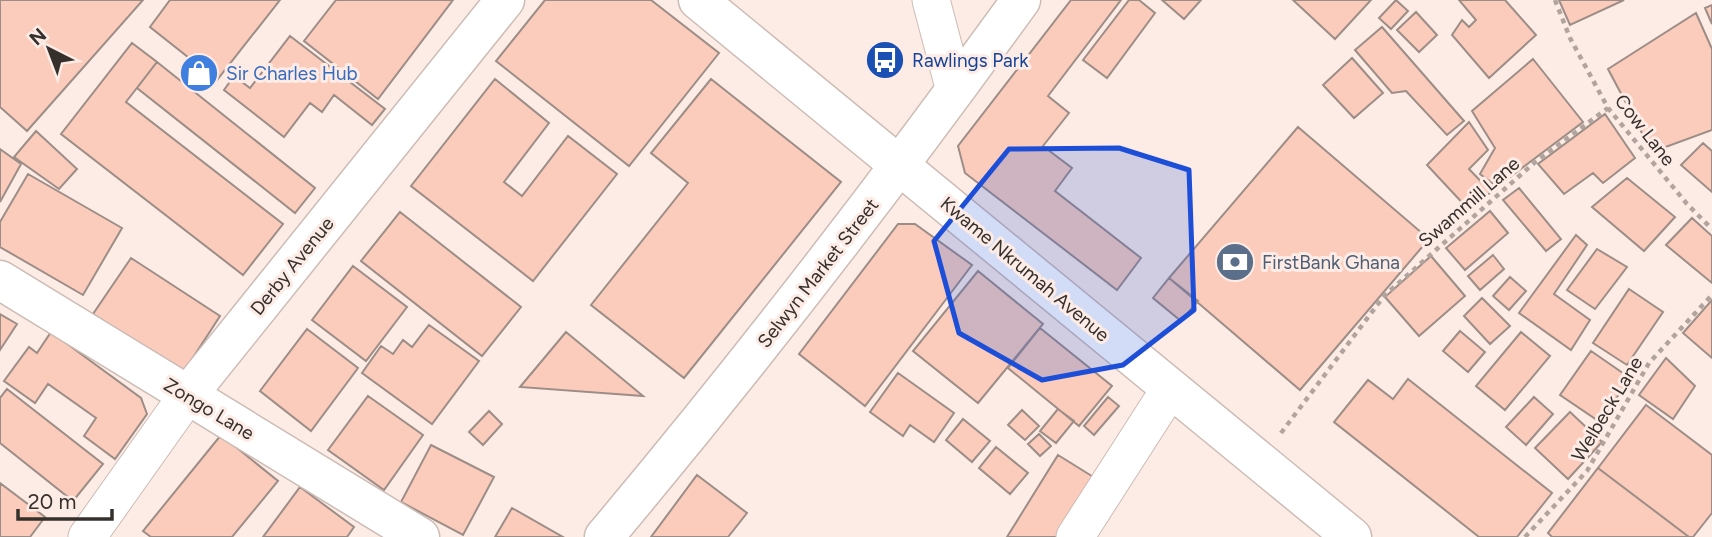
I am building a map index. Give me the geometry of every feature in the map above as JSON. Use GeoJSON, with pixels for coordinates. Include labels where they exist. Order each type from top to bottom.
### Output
{"type":"FeatureCollection","features":[{"type":"Feature","properties":{"kind":"main road","name":"Derby Avenue"},"geometry":{"type":"LineString","coordinates":[[187,396],[505,0]]}},
{"type":"Feature","properties":{"kind":"main road","name":"Kwame Nkrumah Avenue"},"geometry":{"type":"LineString","coordinates":[[698,0],[1352,537]]}},
{"type":"Feature","properties":{"kind":"main road","name":"Selwyn Market Street"},"geometry":{"type":"LineString","coordinates":[[604,537],[728,389],[901,167],[1021,0]]}},
{"type":"Feature","properties":{"kind":"main road","name":"Zongo Lane"},"geometry":{"type":"LineString","coordinates":[[0,280],[420,537]]}},
{"type":"Feature","properties":{"kind":"street"},"geometry":{"type":"LineString","coordinates":[[931,0],[955,91]]}},
{"type":"Feature","properties":{"kind":"street"},"geometry":{"type":"LineString","coordinates":[[1074,537],[1170,389]]}},
{"type":"Feature","properties":{"kind":"street","name":"Derby Avenue"},"geometry":{"type":"LineString","coordinates":[[87,537],[187,396]]}},
{"type":"Feature","properties":{"kind":"path","name":"Cow Lane"},"geometry":{"type":"LineString","coordinates":[[1555,0],[1570,38],[1608,108],[1687,204],[1712,229]]}},
{"type":"Feature","properties":{"kind":"path","name":"Swammill Lane"},"geometry":{"type":"LineString","coordinates":[[1260,462],[1384,296],[1534,163],[1608,108]]}},
{"type":"Feature","properties":{"kind":"path","name":"Welbeck Lane"},"geometry":{"type":"LineString","coordinates":[[1525,537],[1587,471],[1649,363],[1712,295]]}},
{"type":"Feature","properties":{"kind":"highlighted area"},"geometry":{"type":"Polygon","coordinates":[[[1119,148],[1189,170],[1194,310],[1123,365],[1042,380],[959,333],[934,241],[1009,149],[1119,148]]]}},
{"type":"Feature","properties":{"kind":"building"},"geometry":{"type":"Polygon","coordinates":[[[0,0],[143,0],[27,131],[0,107],[0,0]]]}},
{"type":"Feature","properties":{"kind":"building"},"geometry":{"type":"Polygon","coordinates":[[[170,0],[280,0],[217,80],[150,27],[170,0]]]}},
{"type":"Feature","properties":{"kind":"building"},"geometry":{"type":"Polygon","coordinates":[[[336,0],[453,0],[378,99],[304,41],[336,0]]]}},
{"type":"Feature","properties":{"kind":"building"},"geometry":{"type":"Polygon","coordinates":[[[545,0],[651,0],[719,53],[629,166],[496,61],[545,0]]]}},
{"type":"Feature","properties":{"kind":"building"},"geometry":{"type":"Polygon","coordinates":[[[1071,0],[1121,0],[1048,96],[1069,113],[1043,146],[1072,168],[1055,191],[1141,258],[1117,290],[965,173],[958,146],[1071,0]]]}},
{"type":"Feature","properties":{"kind":"building"},"geometry":{"type":"Polygon","coordinates":[[[1129,0],[1139,0],[1155,13],[1107,78],[1083,60],[1129,0]]]}},
{"type":"Feature","properties":{"kind":"building"},"geometry":{"type":"Polygon","coordinates":[[[1162,0],[1201,0],[1184,19],[1162,0]]]}},
{"type":"Feature","properties":{"kind":"building"},"geometry":{"type":"Polygon","coordinates":[[[1293,0],[1371,0],[1335,39],[1293,0]]]}},
{"type":"Feature","properties":{"kind":"building"},"geometry":{"type":"Polygon","coordinates":[[[1396,0],[1408,11],[1391,29],[1379,18],[1396,0]]]}},
{"type":"Feature","properties":{"kind":"building"},"geometry":{"type":"Polygon","coordinates":[[[1459,0],[1505,0],[1536,35],[1489,78],[1452,35],[1462,20],[1469,27],[1476,20],[1459,0]]]}},
{"type":"Feature","properties":{"kind":"building"},"geometry":{"type":"Polygon","coordinates":[[[1559,0],[1624,0],[1570,25],[1559,0]]]}},
{"type":"Feature","properties":{"kind":"building"},"geometry":{"type":"Polygon","coordinates":[[[1712,5],[1712,24],[1705,8],[1712,5]]]}},
{"type":"Feature","properties":{"kind":"building"},"geometry":{"type":"Polygon","coordinates":[[[1416,12],[1437,35],[1419,52],[1397,30],[1416,12]]]}},
{"type":"Feature","properties":{"kind":"building"},"geometry":{"type":"Polygon","coordinates":[[[1696,13],[1712,49],[1712,130],[1652,152],[1608,69],[1696,13]]]}},
{"type":"Feature","properties":{"kind":"building"},"geometry":{"type":"Polygon","coordinates":[[[1382,27],[1464,121],[1447,135],[1406,91],[1392,93],[1355,50],[1382,27]]]}},
{"type":"Feature","properties":{"kind":"building"},"geometry":{"type":"Polygon","coordinates":[[[290,36],[385,109],[372,125],[334,95],[322,112],[310,103],[284,137],[224,90],[234,76],[250,88],[290,36]]]}},
{"type":"Feature","properties":{"kind":"building"},"geometry":{"type":"Polygon","coordinates":[[[132,43],[157,62],[126,102],[283,224],[243,275],[61,134],[132,43]]]}},
{"type":"Feature","properties":{"kind":"building"},"geometry":{"type":"Polygon","coordinates":[[[1352,58],[1383,93],[1354,118],[1323,85],[1352,58]]]}},
{"type":"Feature","properties":{"kind":"building"},"geometry":{"type":"Polygon","coordinates":[[[1533,59],[1583,122],[1497,187],[1480,174],[1495,148],[1472,111],[1533,59]]]}},
{"type":"Feature","properties":{"kind":"building"},"geometry":{"type":"Polygon","coordinates":[[[157,62],[315,188],[295,213],[137,88],[157,62]]]}},
{"type":"Feature","properties":{"kind":"building"},"geometry":{"type":"Polygon","coordinates":[[[495,79],[549,123],[504,182],[522,196],[568,136],[617,174],[533,281],[411,186],[495,79]]]}},
{"type":"Feature","properties":{"kind":"building"},"geometry":{"type":"Polygon","coordinates":[[[711,79],[841,182],[684,378],[591,305],[688,183],[651,153],[711,79]]]}},
{"type":"Feature","properties":{"kind":"building"},"geometry":{"type":"Polygon","coordinates":[[[1605,114],[1635,158],[1603,183],[1593,173],[1564,194],[1538,164],[1605,114]]]}},
{"type":"Feature","properties":{"kind":"building"},"geometry":{"type":"Polygon","coordinates":[[[1469,122],[1488,150],[1469,169],[1491,192],[1470,211],[1427,165],[1469,122]]]}},
{"type":"Feature","properties":{"kind":"building"},"geometry":{"type":"Polygon","coordinates":[[[1298,127],[1429,239],[1300,390],[1169,278],[1298,127]]]}},
{"type":"Feature","properties":{"kind":"building"},"geometry":{"type":"Polygon","coordinates":[[[36,131],[77,169],[59,189],[14,157],[36,131]]]}},
{"type":"Feature","properties":{"kind":"building"},"geometry":{"type":"Polygon","coordinates":[[[1703,143],[1712,151],[1712,192],[1681,165],[1703,143]]]}},
{"type":"Feature","properties":{"kind":"building"},"geometry":{"type":"Polygon","coordinates":[[[0,149],[21,164],[0,202],[0,149]]]}},
{"type":"Feature","properties":{"kind":"building"},"geometry":{"type":"Polygon","coordinates":[[[28,174],[122,228],[83,295],[0,247],[0,222],[28,174]]]}},
{"type":"Feature","properties":{"kind":"building"},"geometry":{"type":"Polygon","coordinates":[[[1627,178],[1675,217],[1644,251],[1592,207],[1627,178]]]}},
{"type":"Feature","properties":{"kind":"building"},"geometry":{"type":"Polygon","coordinates":[[[1519,188],[1561,239],[1546,251],[1503,200],[1519,188]]]}},
{"type":"Feature","properties":{"kind":"building"},"geometry":{"type":"Polygon","coordinates":[[[1490,211],[1508,233],[1465,270],[1446,248],[1490,211]]]}},
{"type":"Feature","properties":{"kind":"building"},"geometry":{"type":"Polygon","coordinates":[[[400,212],[521,307],[482,356],[361,261],[400,212]]]}},
{"type":"Feature","properties":{"kind":"building"},"geometry":{"type":"Polygon","coordinates":[[[1692,218],[1712,236],[1712,283],[1666,245],[1692,218]]]}},
{"type":"Feature","properties":{"kind":"building"},"geometry":{"type":"Polygon","coordinates":[[[898,224],[915,224],[972,265],[865,406],[799,354],[898,224]]]}},
{"type":"Feature","properties":{"kind":"building"},"geometry":{"type":"Polygon","coordinates":[[[1576,235],[1587,245],[1554,294],[1590,320],[1571,350],[1519,313],[1576,235]]]}},
{"type":"Feature","properties":{"kind":"building"},"geometry":{"type":"Polygon","coordinates":[[[1597,249],[1627,267],[1595,309],[1567,290],[1597,249]]]}},
{"type":"Feature","properties":{"kind":"building"},"geometry":{"type":"Polygon","coordinates":[[[1493,255],[1504,269],[1480,290],[1468,276],[1493,255]]]}},
{"type":"Feature","properties":{"kind":"building"},"geometry":{"type":"Polygon","coordinates":[[[1431,256],[1465,296],[1419,336],[1385,297],[1431,256]]]}},
{"type":"Feature","properties":{"kind":"building"},"geometry":{"type":"Polygon","coordinates":[[[131,258],[220,316],[183,373],[93,314],[131,258]]]}},
{"type":"Feature","properties":{"kind":"building"},"geometry":{"type":"Polygon","coordinates":[[[353,266],[407,307],[366,361],[312,320],[353,266]]]}},
{"type":"Feature","properties":{"kind":"building"},"geometry":{"type":"Polygon","coordinates":[[[978,271],[1043,324],[978,403],[913,351],[978,271]]]}},
{"type":"Feature","properties":{"kind":"building"},"geometry":{"type":"Polygon","coordinates":[[[1510,277],[1526,291],[1509,310],[1493,296],[1510,277]]]}},
{"type":"Feature","properties":{"kind":"building"},"geometry":{"type":"Polygon","coordinates":[[[1169,278],[1198,301],[1181,321],[1153,298],[1169,278]]]}},
{"type":"Feature","properties":{"kind":"building"},"geometry":{"type":"Polygon","coordinates":[[[1629,289],[1663,312],[1627,365],[1593,343],[1629,289]]]}},
{"type":"Feature","properties":{"kind":"building"},"geometry":{"type":"Polygon","coordinates":[[[1482,298],[1510,326],[1490,344],[1464,316],[1482,298]]]}},
{"type":"Feature","properties":{"kind":"building"},"geometry":{"type":"Polygon","coordinates":[[[1712,300],[1712,358],[1683,333],[1712,300]]]}},
{"type":"Feature","properties":{"kind":"building"},"geometry":{"type":"Polygon","coordinates":[[[0,314],[17,324],[0,350],[0,314]]]}},
{"type":"Feature","properties":{"kind":"building"},"geometry":{"type":"Polygon","coordinates":[[[429,325],[479,361],[432,424],[362,373],[381,346],[393,354],[403,340],[412,347],[429,325]]]}},
{"type":"Feature","properties":{"kind":"building"},"geometry":{"type":"Polygon","coordinates":[[[1040,328],[1112,386],[1079,426],[1008,368],[1040,328]]]}},
{"type":"Feature","properties":{"kind":"building"},"geometry":{"type":"Polygon","coordinates":[[[307,329],[358,368],[311,431],[260,391],[307,329]]]}},
{"type":"Feature","properties":{"kind":"building"},"geometry":{"type":"Polygon","coordinates":[[[1460,331],[1485,352],[1468,372],[1443,351],[1460,331]]]}},
{"type":"Feature","properties":{"kind":"building"},"geometry":{"type":"Polygon","coordinates":[[[51,332],[141,398],[147,414],[115,459],[84,436],[96,418],[48,384],[35,403],[4,381],[29,347],[37,353],[51,332]]]}},
{"type":"Feature","properties":{"kind":"building"},"geometry":{"type":"Polygon","coordinates":[[[566,332],[643,396],[520,387],[566,332]]]}},
{"type":"Feature","properties":{"kind":"building"},"geometry":{"type":"Polygon","coordinates":[[[1521,332],[1550,356],[1505,410],[1476,386],[1521,332]]]}},
{"type":"Feature","properties":{"kind":"building"},"geometry":{"type":"Polygon","coordinates":[[[1591,351],[1630,378],[1600,422],[1560,395],[1591,351]]]}},
{"type":"Feature","properties":{"kind":"building"},"geometry":{"type":"Polygon","coordinates":[[[1666,358],[1695,386],[1673,419],[1639,395],[1666,358]]]}},
{"type":"Feature","properties":{"kind":"building"},"geometry":{"type":"Polygon","coordinates":[[[898,373],[954,413],[934,442],[910,425],[903,436],[870,412],[898,373]]]}},
{"type":"Feature","properties":{"kind":"building"},"geometry":{"type":"Polygon","coordinates":[[[1408,379],[1552,493],[1517,537],[1479,537],[1334,422],[1368,380],[1393,399],[1408,379]]]}},
{"type":"Feature","properties":{"kind":"building"},"geometry":{"type":"Polygon","coordinates":[[[7,389],[103,464],[73,501],[0,443],[0,398],[7,389]]]}},
{"type":"Feature","properties":{"kind":"building"},"geometry":{"type":"Polygon","coordinates":[[[368,396],[423,435],[384,490],[328,450],[368,396]]]}},
{"type":"Feature","properties":{"kind":"building"},"geometry":{"type":"Polygon","coordinates":[[[1108,397],[1119,406],[1094,435],[1084,426],[1108,397]]]}},
{"type":"Feature","properties":{"kind":"building"},"geometry":{"type":"Polygon","coordinates":[[[1534,397],[1553,414],[1526,445],[1506,427],[1534,397]]]}},
{"type":"Feature","properties":{"kind":"building"},"geometry":{"type":"Polygon","coordinates":[[[1646,405],[1712,455],[1712,513],[1693,537],[1689,537],[1598,468],[1646,405]]]}},
{"type":"Feature","properties":{"kind":"building"},"geometry":{"type":"Polygon","coordinates":[[[1058,409],[1074,421],[1056,443],[1040,431],[1058,409]]]}},
{"type":"Feature","properties":{"kind":"building"},"geometry":{"type":"Polygon","coordinates":[[[1022,410],[1039,426],[1025,440],[1008,425],[1022,410]]]}},
{"type":"Feature","properties":{"kind":"building"},"geometry":{"type":"Polygon","coordinates":[[[489,411],[502,424],[483,445],[469,432],[489,411]]]}},
{"type":"Feature","properties":{"kind":"building"},"geometry":{"type":"Polygon","coordinates":[[[1570,412],[1602,442],[1568,479],[1535,448],[1570,412]]]}},
{"type":"Feature","properties":{"kind":"building"},"geometry":{"type":"Polygon","coordinates":[[[963,419],[990,441],[972,462],[946,440],[963,419]]]}},
{"type":"Feature","properties":{"kind":"building"},"geometry":{"type":"Polygon","coordinates":[[[1039,434],[1051,446],[1040,456],[1028,444],[1039,434]]]}},
{"type":"Feature","properties":{"kind":"building"},"geometry":{"type":"Polygon","coordinates":[[[221,435],[278,481],[232,537],[151,537],[143,531],[221,435]]]}},
{"type":"Feature","properties":{"kind":"building"},"geometry":{"type":"Polygon","coordinates":[[[431,445],[494,477],[463,535],[401,502],[431,445]]]}},
{"type":"Feature","properties":{"kind":"building"},"geometry":{"type":"Polygon","coordinates":[[[996,447],[1028,473],[1010,494],[979,468],[996,447]]]}},
{"type":"Feature","properties":{"kind":"building"},"geometry":{"type":"Polygon","coordinates":[[[1058,455],[1103,483],[1069,537],[1007,537],[1058,455]]]}},
{"type":"Feature","properties":{"kind":"building"},"geometry":{"type":"Polygon","coordinates":[[[1598,468],[1689,537],[1552,537],[1548,533],[1598,468]]]}},
{"type":"Feature","properties":{"kind":"building"},"geometry":{"type":"Polygon","coordinates":[[[697,475],[747,513],[728,537],[651,537],[697,475]]]}},
{"type":"Feature","properties":{"kind":"building"},"geometry":{"type":"Polygon","coordinates":[[[0,483],[45,517],[30,537],[0,537],[0,483]]]}},
{"type":"Feature","properties":{"kind":"building"},"geometry":{"type":"Polygon","coordinates":[[[300,487],[354,527],[347,537],[263,537],[300,487]]]}},
{"type":"Feature","properties":{"kind":"building"},"geometry":{"type":"Polygon","coordinates":[[[512,508],[563,537],[495,537],[512,508]]]}},
{"type":"Feature","properties":{"kind":"place","name":"Rawlings Park"},"geometry":{"type":"Point","coordinates":[885,60]}},
{"type":"Feature","properties":{"kind":"place","name":"Sir Charles Hub"},"geometry":{"type":"Point","coordinates":[199,73]}},
{"type":"Feature","properties":{"kind":"place","name":"FirstBank Ghana"},"geometry":{"type":"Point","coordinates":[1235,262]}}]}
